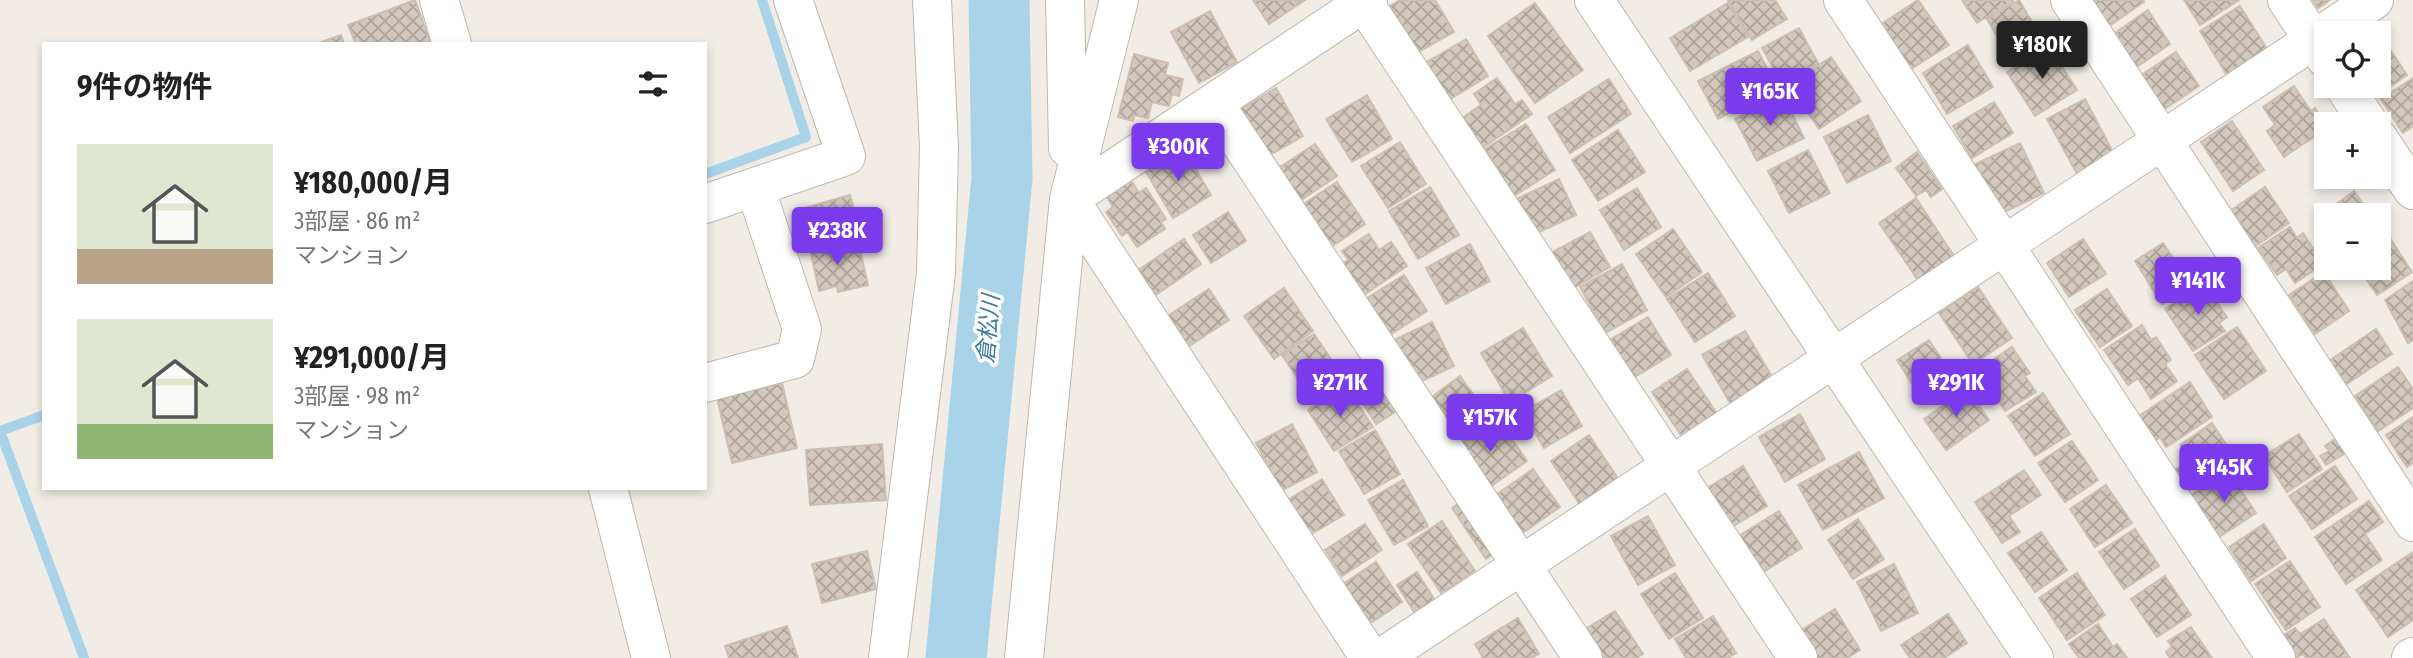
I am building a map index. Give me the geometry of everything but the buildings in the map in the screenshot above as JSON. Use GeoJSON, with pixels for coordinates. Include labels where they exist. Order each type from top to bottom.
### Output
{"type":"FeatureCollection","features":[{"type":"Feature","properties":{"kind":"street"},"geometry":{"type":"LineString","coordinates":[[439,0],[451,42]]}},
{"type":"Feature","properties":{"kind":"street"},"geometry":{"type":"LineString","coordinates":[[707,203],[846,156],[793,0]]}},
{"type":"Feature","properties":{"kind":"street"},"geometry":{"type":"LineString","coordinates":[[888,658],[936,273],[939,147],[932,0]]}},
{"type":"Feature","properties":{"kind":"street"},"geometry":{"type":"LineString","coordinates":[[1024,658],[1069,199],[1065,0]]}},
{"type":"Feature","properties":{"kind":"street"},"geometry":{"type":"LineString","coordinates":[[1119,0],[1069,199],[1370,658]]}},
{"type":"Feature","properties":{"kind":"street"},"geometry":{"type":"LineString","coordinates":[[1594,0],[2034,658]]}},
{"type":"Feature","properties":{"kind":"street"},"geometry":{"type":"LineString","coordinates":[[1843,0],[2276,658]]}},
{"type":"Feature","properties":{"kind":"street"},"geometry":{"type":"LineString","coordinates":[[2070,0],[2413,522]]}},
{"type":"Feature","properties":{"kind":"street"},"geometry":{"type":"LineString","coordinates":[[2287,0],[2314,41]]}},
{"type":"Feature","properties":{"kind":"street"},"geometry":{"type":"LineString","coordinates":[[2351,21],[2374,0]]}},
{"type":"Feature","properties":{"kind":"street"},"geometry":{"type":"LineString","coordinates":[[1069,199],[1365,1],[1798,658]]}},
{"type":"Feature","properties":{"kind":"street"},"geometry":{"type":"LineString","coordinates":[[1381,658],[2162,140],[2314,53]]}},
{"type":"Feature","properties":{"kind":"street"},"geometry":{"type":"LineString","coordinates":[[1214,103],[1583,658]]}},
{"type":"Feature","properties":{"kind":"street"},"geometry":{"type":"LineString","coordinates":[[2391,157],[2413,190]]}},
{"type":"Feature","properties":{"kind":"street"},"geometry":{"type":"LineString","coordinates":[[707,382],[795,359],[802,329],[755,187]]}},
{"type":"Feature","properties":{"kind":"street"},"geometry":{"type":"LineString","coordinates":[[609,490],[652,658]]}},
{"type":"Feature","properties":{"kind":"waterway"},"geometry":{"type":"LineString","coordinates":[[707,173],[806,137],[762,0]]}},
{"type":"Feature","properties":{"kind":"waterway","name":"倉松川"},"geometry":{"type":"LineString","coordinates":[[956,658],[1002,178],[999,0]]}},
{"type":"Feature","properties":{"kind":"waterway"},"geometry":{"type":"LineString","coordinates":[[42,416],[0,431],[84,658]]}}]}
